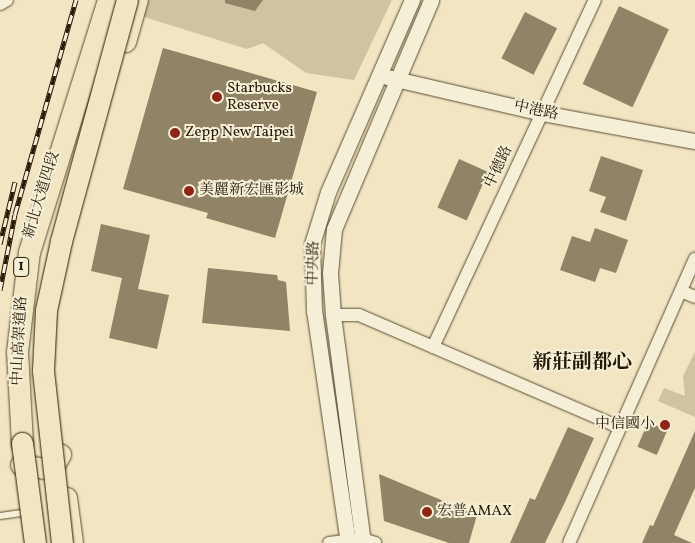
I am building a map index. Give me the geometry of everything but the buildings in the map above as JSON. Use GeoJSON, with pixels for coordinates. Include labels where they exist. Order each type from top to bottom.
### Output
{"type":"FeatureCollection","features":[{"type":"Feature","properties":{"kind":"highway","name":"中山高架道路"},"geometry":{"type":"LineString","coordinates":[[35,543],[18,396],[20,305],[30,252],[108,0]]}},
{"type":"Feature","properties":{"kind":"highway"},"geometry":{"type":"LineString","coordinates":[[49,543],[33,413],[30,349],[39,271],[120,0]]}},
{"type":"Feature","properties":{"kind":"highway","name":"中山高架道路"},"geometry":{"type":"LineString","coordinates":[[62,543],[43,370],[46,310],[61,241],[127,0]]}},
{"type":"Feature","properties":{"kind":"main road","name":"新北大道四段"},"geometry":{"type":"LineString","coordinates":[[31,543],[10,366],[18,279],[101,0]]}},
{"type":"Feature","properties":{"kind":"main road"},"geometry":{"type":"LineString","coordinates":[[73,543],[51,378],[56,301],[68,245],[138,0]]}},
{"type":"Feature","properties":{"kind":"main road"},"geometry":{"type":"LineString","coordinates":[[21,464],[46,469],[55,465],[60,455]]}},
{"type":"Feature","properties":{"kind":"street"},"geometry":{"type":"LineString","coordinates":[[0,4],[7,0]]}},
{"type":"Feature","properties":{"kind":"street","name":"中央路"},"geometry":{"type":"LineString","coordinates":[[359,542],[314,311],[312,244],[328,192],[412,0]]}},
{"type":"Feature","properties":{"kind":"street","name":"中央路"},"geometry":{"type":"LineString","coordinates":[[359,542],[332,315],[330,272],[334,229],[395,78],[430,0]]}},
{"type":"Feature","properties":{"kind":"street","name":"中德路"},"geometry":{"type":"LineString","coordinates":[[433,347],[595,0]]}},
{"type":"Feature","properties":{"kind":"street","name":"中港路"},"geometry":{"type":"LineString","coordinates":[[378,74],[542,113],[695,141]]}},
{"type":"Feature","properties":{"kind":"street"},"geometry":{"type":"LineString","coordinates":[[569,543],[695,259]]}},
{"type":"Feature","properties":{"kind":"street"},"geometry":{"type":"LineString","coordinates":[[681,291],[695,296]]}},
{"type":"Feature","properties":{"kind":"street"},"geometry":{"type":"LineString","coordinates":[[332,315],[359,315],[619,427]]}},
{"type":"Feature","properties":{"kind":"street"},"geometry":{"type":"LineString","coordinates":[[329,543],[359,542]]}},
{"type":"Feature","properties":{"kind":"lane"},"geometry":{"type":"LineString","coordinates":[[0,516],[28,512]]}},
{"type":"Feature","properties":{"kind":"shaded area"},"geometry":{"type":"Polygon","coordinates":[[[146,0],[392,0],[354,80],[306,73],[263,43],[247,49],[141,16],[146,0]]]}},
{"type":"Feature","properties":{"kind":"shaded area"},"geometry":{"type":"Polygon","coordinates":[[[695,352],[695,417],[658,401],[664,388],[685,396],[683,376],[695,352]]]}},
{"type":"Feature","properties":{"kind":"railway"},"geometry":{"type":"LineString","coordinates":[[0,290],[15,214],[76,0]]}},
{"type":"Feature","properties":{"kind":"railway"},"geometry":{"type":"LineString","coordinates":[[0,244],[15,182]]}},
{"type":"Feature","properties":{"kind":"place","name":"Starbucks Reserve"},"geometry":{"type":"Point","coordinates":[217,97]}},
{"type":"Feature","properties":{"kind":"place","name":"Zepp New Taipei"},"geometry":{"type":"Point","coordinates":[175,133]}},
{"type":"Feature","properties":{"kind":"place","name":"美麗新宏匯影城"},"geometry":{"type":"Point","coordinates":[189,191]}},
{"type":"Feature","properties":{"kind":"place","name":"中信國小"},"geometry":{"type":"Point","coordinates":[665,425]}},
{"type":"Feature","properties":{"kind":"place","name":"宏普AMAX"},"geometry":{"type":"Point","coordinates":[427,512]}},
{"type":"Feature","properties":{"kind":"district","name":"新莊副都心"},"geometry":{"type":"Point","coordinates":[582,363]}}]}
